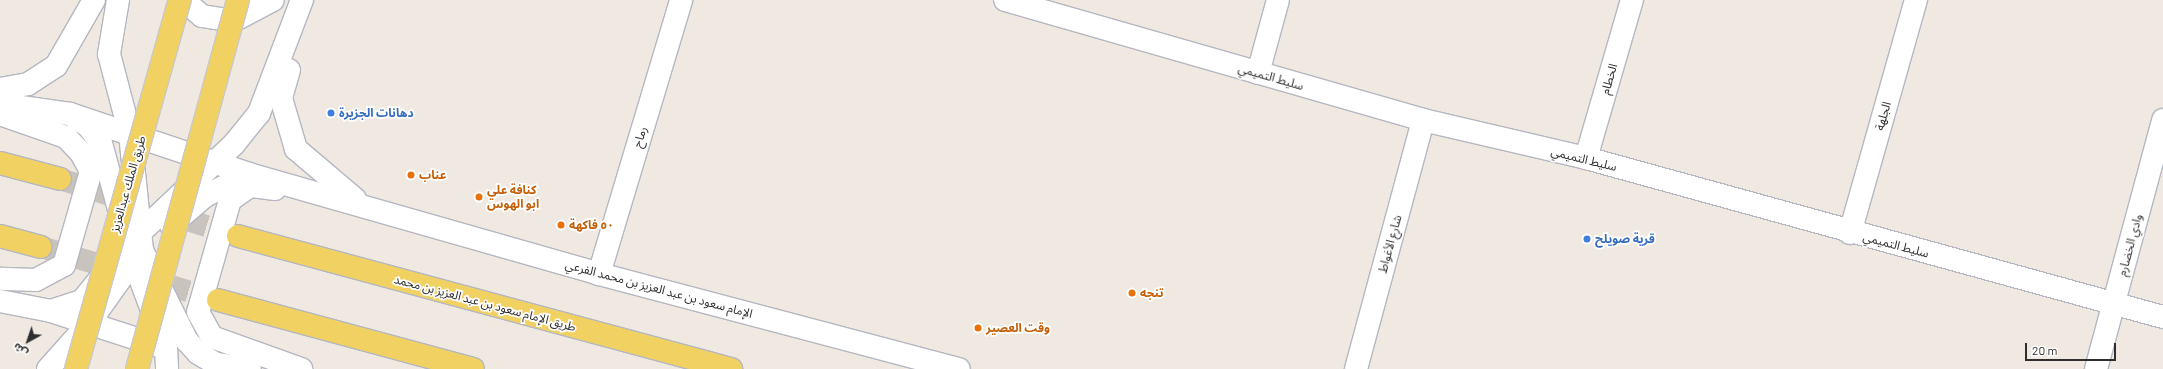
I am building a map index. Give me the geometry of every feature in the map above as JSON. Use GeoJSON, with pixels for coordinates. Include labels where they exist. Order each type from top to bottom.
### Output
{"type":"FeatureCollection","features":[{"type":"Feature","properties":{"kind":"main road","name":"طريق الملك عبدالعزيز"},"geometry":{"type":"LineString","coordinates":[[76,369],[181,0]]}},
{"type":"Feature","properties":{"kind":"main road"},"geometry":{"type":"LineString","coordinates":[[137,369],[238,0]]}},
{"type":"Feature","properties":{"kind":"main road"},"geometry":{"type":"LineString","coordinates":[[0,163],[60,180]]}},
{"type":"Feature","properties":{"kind":"main road"},"geometry":{"type":"LineString","coordinates":[[0,236],[41,247]]}},
{"type":"Feature","properties":{"kind":"main road","name":"طريق الإمام سعود بن عبد العزيز بن محمد"},"geometry":{"type":"LineString","coordinates":[[238,236],[731,369]]}},
{"type":"Feature","properties":{"kind":"main road"},"geometry":{"type":"LineString","coordinates":[[218,300],[473,369]]}},
{"type":"Feature","properties":{"kind":"street"},"geometry":{"type":"LineString","coordinates":[[0,89],[28,84],[56,66],[84,22],[94,0]]}},
{"type":"Feature","properties":{"kind":"street"},"geometry":{"type":"LineString","coordinates":[[118,0],[109,54],[130,134],[135,247],[187,341],[216,364]]}},
{"type":"Feature","properties":{"kind":"street"},"geometry":{"type":"LineString","coordinates":[[181,0],[202,16],[233,21],[273,0]]}},
{"type":"Feature","properties":{"kind":"street"},"geometry":{"type":"LineString","coordinates":[[50,311],[82,301],[216,161],[259,112],[302,0]]}},
{"type":"Feature","properties":{"kind":"street"},"geometry":{"type":"LineString","coordinates":[[308,0],[281,98],[296,149],[361,203]]}},
{"type":"Feature","properties":{"kind":"street","name":"رماح"},"geometry":{"type":"LineString","coordinates":[[599,274],[681,0]]}},
{"type":"Feature","properties":{"kind":"street","name":"سليط التميمي"},"geometry":{"type":"LineString","coordinates":[[1005,0],[1423,120],[1586,158],[1850,233],[2163,318]]}},
{"type":"Feature","properties":{"kind":"street"},"geometry":{"type":"LineString","coordinates":[[1258,73],[1278,0]]}},
{"type":"Feature","properties":{"kind":"street","name":"الخطام"},"geometry":{"type":"LineString","coordinates":[[1586,158],[1632,0]]}},
{"type":"Feature","properties":{"kind":"street","name":"الجلهة"},"geometry":{"type":"LineString","coordinates":[[1850,233],[1916,0]]}},
{"type":"Feature","properties":{"kind":"street"},"geometry":{"type":"LineString","coordinates":[[0,104],[70,114],[216,161],[249,174],[361,203]]}},
{"type":"Feature","properties":{"kind":"street"},"geometry":{"type":"LineString","coordinates":[[0,114],[66,137],[81,153],[91,171],[64,265],[36,280],[0,279]]}},
{"type":"Feature","properties":{"kind":"street"},"geometry":{"type":"LineString","coordinates":[[70,114],[88,126],[102,143],[135,247],[166,359]]}},
{"type":"Feature","properties":{"kind":"street","name":"شارع الأغواط"},"geometry":{"type":"LineString","coordinates":[[1356,369],[1423,120]]}},
{"type":"Feature","properties":{"kind":"street","name":"وادي الخضارم"},"geometry":{"type":"LineString","coordinates":[[2096,369],[2163,120]]}},
{"type":"Feature","properties":{"kind":"street"},"geometry":{"type":"LineString","coordinates":[[48,369],[89,323],[135,247],[205,196],[249,174]]}},
{"type":"Feature","properties":{"kind":"street"},"geometry":{"type":"LineString","coordinates":[[301,369],[212,337],[198,312],[230,200],[250,186],[361,203]]}},
{"type":"Feature","properties":{"kind":"street","name":"الإمام سعود بن عبد العزيز بن محمد الفرعي"},"geometry":{"type":"LineString","coordinates":[[361,203],[599,274],[959,369]]}},
{"type":"Feature","properties":{"kind":"street"},"geometry":{"type":"LineString","coordinates":[[0,301],[50,311],[89,323],[166,359],[250,369]]}},
{"type":"Feature","properties":{"kind":"tunnel"},"geometry":{"type":"LineString","coordinates":[[60,179],[238,236]]}},
{"type":"Feature","properties":{"kind":"tunnel"},"geometry":{"type":"LineString","coordinates":[[41,247],[218,300]]}},
{"type":"Feature","properties":{"kind":"place","name":"دهانات الجزيرة"},"geometry":{"type":"Point","coordinates":[331,113]}},
{"type":"Feature","properties":{"kind":"place","name":"عناب"},"geometry":{"type":"Point","coordinates":[411,175]}},
{"type":"Feature","properties":{"kind":"place","name":"كنافة علي ابو الهوس"},"geometry":{"type":"Point","coordinates":[479,197]}},
{"type":"Feature","properties":{"kind":"place","name":"٥٠ فاكهة"},"geometry":{"type":"Point","coordinates":[561,225]}},
{"type":"Feature","properties":{"kind":"place","name":"قرية صويلح"},"geometry":{"type":"Point","coordinates":[1587,239]}},
{"type":"Feature","properties":{"kind":"place","name":"تنجه"},"geometry":{"type":"Point","coordinates":[1132,293]}},
{"type":"Feature","properties":{"kind":"place","name":"وقت العصير"},"geometry":{"type":"Point","coordinates":[978,328]}}]}
